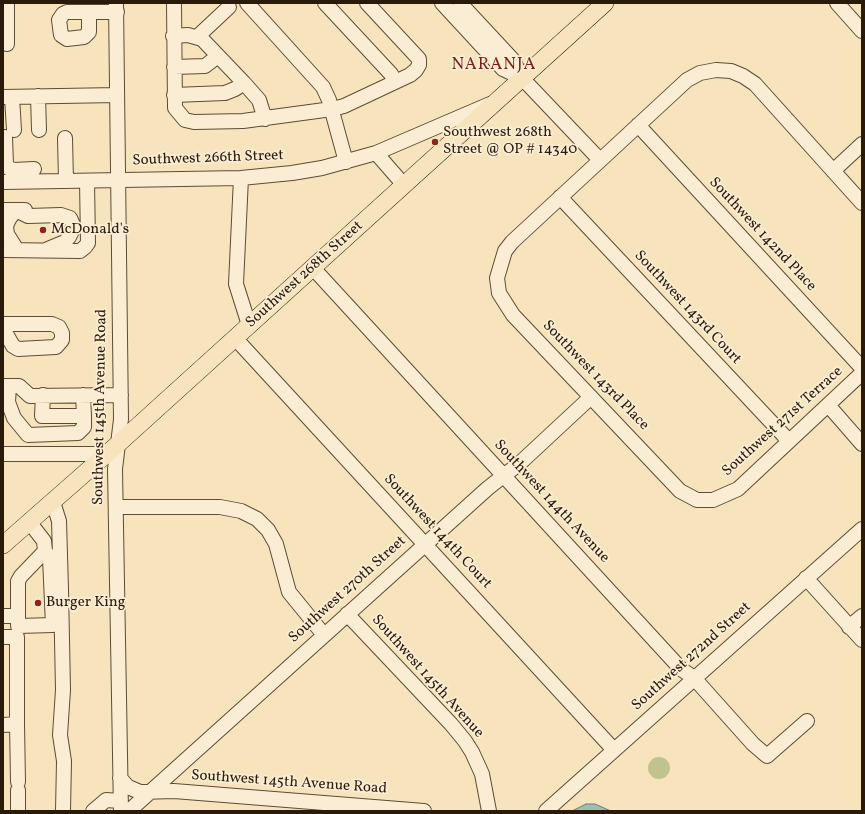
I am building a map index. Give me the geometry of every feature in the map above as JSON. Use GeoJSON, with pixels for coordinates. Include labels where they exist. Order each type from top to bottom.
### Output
{"type":"FeatureCollection","features":[{"type":"Feature","properties":{"kind":"main road","name":"Southwest 268th Street"},"geometry":{"type":"LineString","coordinates":[[3,545],[30,523],[605,3]]}},
{"type":"Feature","properties":{"kind":"street"},"geometry":{"type":"LineString","coordinates":[[6,44],[5,23],[7,3]]}},
{"type":"Feature","properties":{"kind":"street"},"geometry":{"type":"LineString","coordinates":[[174,3],[174,95],[177,112],[184,120],[190,122],[265,119],[332,109],[344,106],[395,82],[416,70],[419,65],[419,59],[367,3]]}},
{"type":"Feature","properties":{"kind":"street"},"geometry":{"type":"LineString","coordinates":[[247,3],[317,79],[327,94],[346,162]]}},
{"type":"Feature","properties":{"kind":"street"},"geometry":{"type":"LineString","coordinates":[[325,3],[391,74],[395,82]]}},
{"type":"Feature","properties":{"kind":"street"},"geometry":{"type":"LineString","coordinates":[[442,3],[503,69],[522,78]]}},
{"type":"Feature","properties":{"kind":"street"},"geometry":{"type":"LineString","coordinates":[[460,3],[513,60],[522,78],[600,160]]}},
{"type":"Feature","properties":{"kind":"street"},"geometry":{"type":"LineString","coordinates":[[837,3],[862,30]]}},
{"type":"Feature","properties":{"kind":"street"},"geometry":{"type":"LineString","coordinates":[[89,12],[117,7]]}},
{"type":"Feature","properties":{"kind":"street","name":"Southwest 145th Avenue Road"},"geometry":{"type":"LineString","coordinates":[[117,7],[121,419],[112,449],[115,470],[120,778],[123,808]]}},
{"type":"Feature","properties":{"kind":"street"},"geometry":{"type":"LineString","coordinates":[[197,37],[229,7]]}},
{"type":"Feature","properties":{"kind":"street"},"geometry":{"type":"LineString","coordinates":[[173,36],[197,37],[207,44],[259,100],[265,119]]}},
{"type":"Feature","properties":{"kind":"street"},"geometry":{"type":"LineString","coordinates":[[174,67],[205,66],[218,56]]}},
{"type":"Feature","properties":{"kind":"street"},"geometry":{"type":"LineString","coordinates":[[560,197],[687,80],[700,73],[710,71],[732,71],[744,76],[755,84],[862,203]]}},
{"type":"Feature","properties":{"kind":"street"},"geometry":{"type":"LineString","coordinates":[[174,95],[225,92],[235,90],[244,83]]}},
{"type":"Feature","properties":{"kind":"street"},"geometry":{"type":"LineString","coordinates":[[27,174],[8,168],[4,153],[10,134],[7,97],[118,95]]}},
{"type":"Feature","properties":{"kind":"street"},"geometry":{"type":"LineString","coordinates":[[38,96],[39,130]]}},
{"type":"Feature","properties":{"kind":"street","name":"Southwest 266th Street"},"geometry":{"type":"LineString","coordinates":[[3,182],[27,174],[66,181],[86,181],[241,178],[292,173],[346,162],[376,153],[498,100]]}},
{"type":"Feature","properties":{"kind":"street","name":"Southwest 142nd Place"},"geometry":{"type":"LineString","coordinates":[[638,125],[862,368]]}},
{"type":"Feature","properties":{"kind":"street"},"geometry":{"type":"LineString","coordinates":[[65,138],[66,181]]}},
{"type":"Feature","properties":{"kind":"street"},"geometry":{"type":"LineString","coordinates":[[833,171],[862,144]]}},
{"type":"Feature","properties":{"kind":"street"},"geometry":{"type":"LineString","coordinates":[[376,153],[404,185]]}},
{"type":"Feature","properties":{"kind":"street"},"geometry":{"type":"LineString","coordinates":[[241,178],[236,284],[249,325]]}},
{"type":"Feature","properties":{"kind":"street"},"geometry":{"type":"LineString","coordinates":[[10,210],[9,219],[6,226],[10,250],[80,250],[88,243],[86,181]]}},
{"type":"Feature","properties":{"kind":"street","name":"Southwest 143rd Place"},"geometry":{"type":"LineString","coordinates":[[560,197],[512,242],[506,251],[497,278],[499,293],[513,315],[680,491]]}},
{"type":"Feature","properties":{"kind":"street","name":"Southwest 143rd Court"},"geometry":{"type":"LineString","coordinates":[[560,197],[789,441]]}},
{"type":"Feature","properties":{"kind":"street"},"geometry":{"type":"LineString","coordinates":[[10,210],[88,208]]}},
{"type":"Feature","properties":{"kind":"street"},"geometry":{"type":"LineString","coordinates":[[10,210],[28,216],[61,215],[70,218],[74,227],[69,237],[65,242],[44,251]]}},
{"type":"Feature","properties":{"kind":"street","name":"Southwest 144th Avenue"},"geometry":{"type":"LineString","coordinates":[[313,268],[681,669],[694,678],[753,744],[767,756],[807,721]]}},
{"type":"Feature","properties":{"kind":"street","name":"Southwest 144th Court"},"geometry":{"type":"LineString","coordinates":[[235,338],[614,750]]}},
{"type":"Feature","properties":{"kind":"street","name":"Southwest 271st Terrace"},"geometry":{"type":"LineString","coordinates":[[680,491],[697,500],[714,500],[738,488],[862,373]]}},
{"type":"Feature","properties":{"kind":"street"},"geometry":{"type":"LineString","coordinates":[[83,395],[84,427],[78,433],[28,435],[14,418],[8,402],[6,386],[19,386],[30,396],[83,395],[121,395]]}},
{"type":"Feature","properties":{"kind":"street"},"geometry":{"type":"LineString","coordinates":[[43,396],[42,416],[84,416]]}},
{"type":"Feature","properties":{"kind":"street","name":"Southwest 270th Street"},"geometry":{"type":"LineString","coordinates":[[123,808],[151,791],[425,544],[520,462],[591,397]]}},
{"type":"Feature","properties":{"kind":"street"},"geometry":{"type":"LineString","coordinates":[[828,405],[862,444]]}},
{"type":"Feature","properties":{"kind":"street"},"geometry":{"type":"LineString","coordinates":[[3,454],[112,449]]}},
{"type":"Feature","properties":{"kind":"street"},"geometry":{"type":"LineString","coordinates":[[53,502],[59,521],[61,582],[63,690],[60,736],[64,761],[63,811]]}},
{"type":"Feature","properties":{"kind":"street"},"geometry":{"type":"LineString","coordinates":[[116,507],[220,507],[241,511],[257,519],[268,530],[276,544],[289,592],[324,635]]}},
{"type":"Feature","properties":{"kind":"street"},"geometry":{"type":"LineString","coordinates":[[30,523],[44,541],[45,551],[50,558],[53,625],[18,626],[18,581],[45,551]]}},
{"type":"Feature","properties":{"kind":"street","name":"Southwest 272nd Street"},"geometry":{"type":"LineString","coordinates":[[546,811],[806,578],[861,532]]}},
{"type":"Feature","properties":{"kind":"street"},"geometry":{"type":"LineString","coordinates":[[806,578],[862,640]]}},
{"type":"Feature","properties":{"kind":"street","name":"Southwest 145th Avenue"},"geometry":{"type":"LineString","coordinates":[[347,614],[451,724],[465,741],[482,774],[490,811]]}},
{"type":"Feature","properties":{"kind":"street"},"geometry":{"type":"LineString","coordinates":[[3,616],[18,616]]}},
{"type":"Feature","properties":{"kind":"street"},"geometry":{"type":"LineString","coordinates":[[849,627],[862,616]]}},
{"type":"Feature","properties":{"kind":"street"},"geometry":{"type":"LineString","coordinates":[[3,637],[17,637],[18,811]]}},
{"type":"Feature","properties":{"kind":"street"},"geometry":{"type":"LineString","coordinates":[[3,725],[17,724]]}},
{"type":"Feature","properties":{"kind":"street","name":"Southwest 145th Avenue Road"},"geometry":{"type":"LineString","coordinates":[[120,778],[134,791],[424,811]]}},
{"type":"Feature","properties":{"kind":"street"},"geometry":{"type":"LineString","coordinates":[[94,811],[106,800],[123,808]]}},
{"type":"Feature","properties":{"kind":"green space"},"geometry":{"type":"Polygon","coordinates":[[[659,757],[667,760],[670,768],[667,776],[659,779],[651,776],[648,768],[651,760],[659,757]]]}},
{"type":"Feature","properties":{"kind":"water"},"geometry":{"type":"Polygon","coordinates":[[[586,804],[595,804],[611,811],[572,811],[586,804]]]}},
{"type":"Feature","properties":{"kind":"place","name":"Southwest 268th Street @ OP # 14340"},"geometry":{"type":"Point","coordinates":[435,142]}},
{"type":"Feature","properties":{"kind":"place","name":"McDonald's"},"geometry":{"type":"Point","coordinates":[43,230]}},
{"type":"Feature","properties":{"kind":"place","name":"Burger King"},"geometry":{"type":"Point","coordinates":[38,603]}},
{"type":"Feature","properties":{"kind":"district","name":"NARANJA"},"geometry":{"type":"Point","coordinates":[494,66]}}]}
